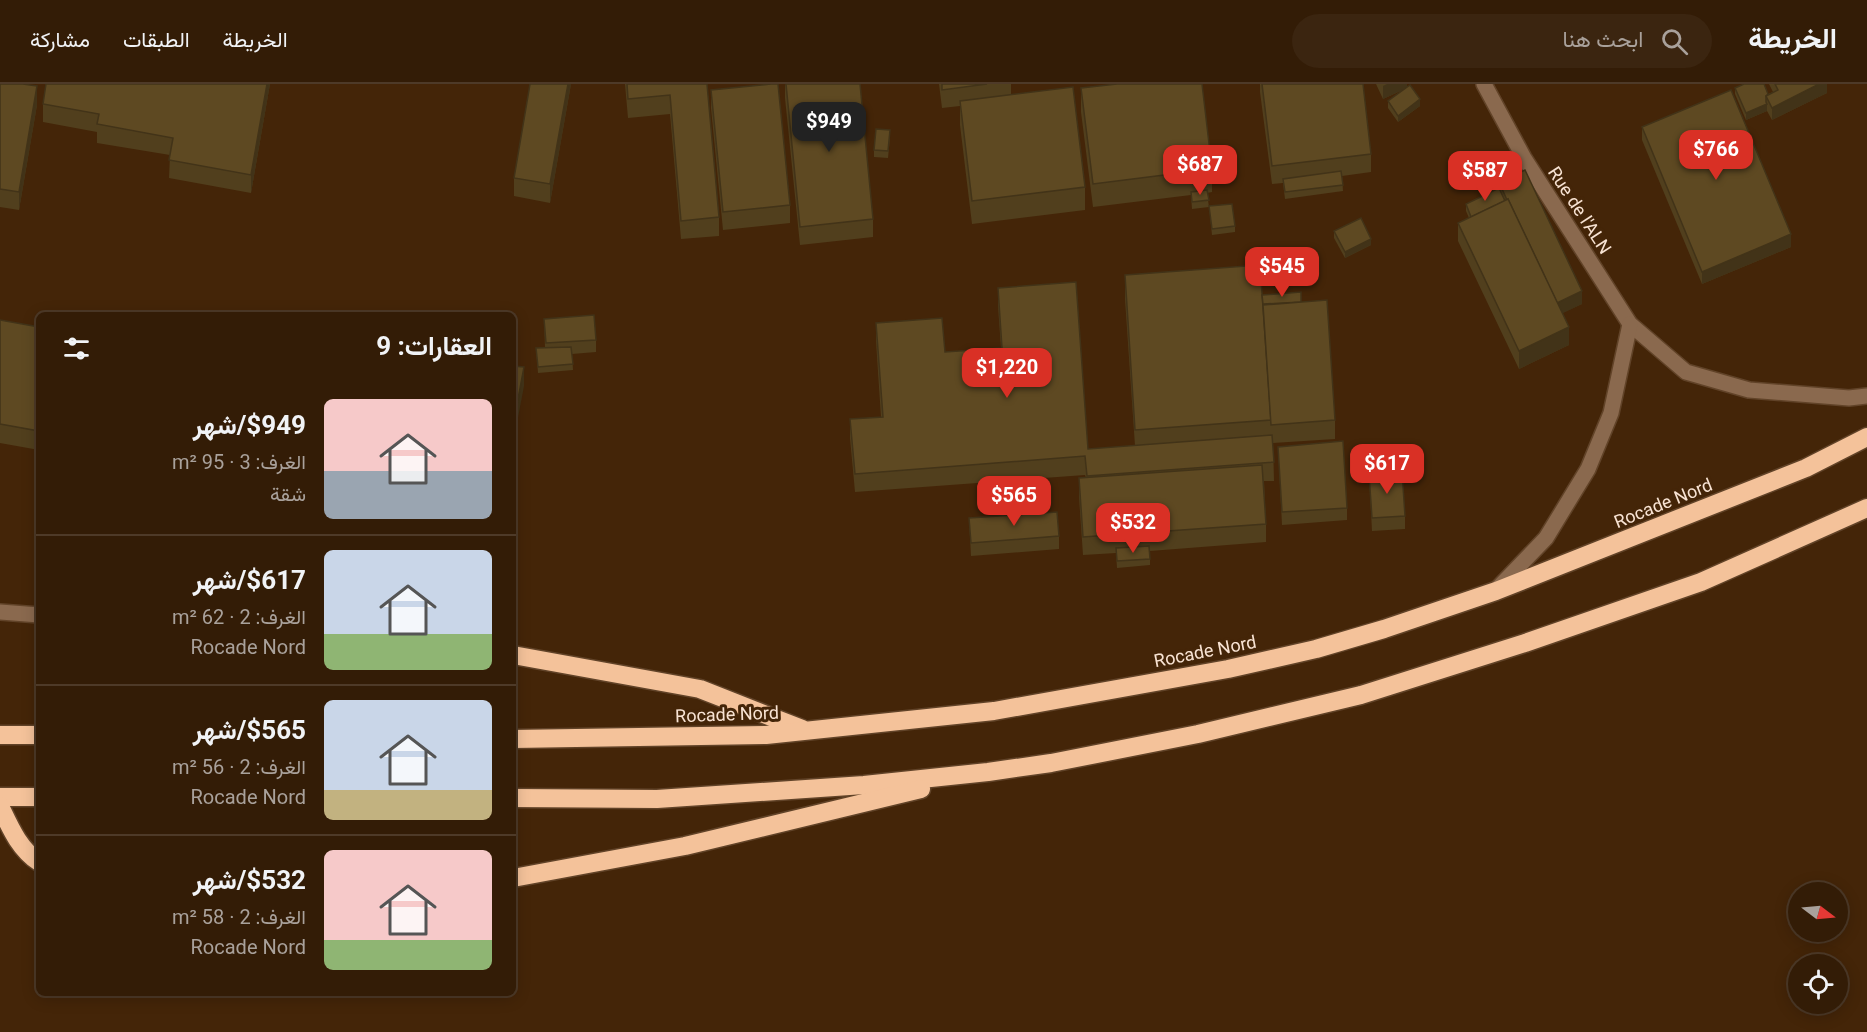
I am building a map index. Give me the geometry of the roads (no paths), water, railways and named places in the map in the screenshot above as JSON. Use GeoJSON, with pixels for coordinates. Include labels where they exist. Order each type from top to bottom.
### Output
{"type":"FeatureCollection","features":[{"type":"Feature","properties":{"kind":"highway","name":"Rocade Nord"},"geometry":{"type":"LineString","coordinates":[[516,739],[766,735],[807,731],[994,711],[1228,669],[1316,649],[1384,629],[1496,591],[1806,468],[1867,437]]}},
{"type":"Feature","properties":{"kind":"highway"},"geometry":{"type":"LineString","coordinates":[[516,798],[657,799],[864,785],[1052,763],[1198,734],[1361,695],[1525,643],[1701,582],[1867,508]]}},
{"type":"Feature","properties":{"kind":"highway"},"geometry":{"type":"LineString","coordinates":[[516,656],[700,689],[807,731]]}},
{"type":"Feature","properties":{"kind":"highway"},"geometry":{"type":"LineString","coordinates":[[0,735],[36,735]]}},
{"type":"Feature","properties":{"kind":"highway"},"geometry":{"type":"LineString","coordinates":[[516,877],[685,846],[988,772]]}},
{"type":"Feature","properties":{"kind":"highway"},"geometry":{"type":"LineString","coordinates":[[0,797],[36,796]]}},
{"type":"Feature","properties":{"kind":"highway"},"geometry":{"type":"LineString","coordinates":[[0,806],[16,839],[36,860]]}},
{"type":"Feature","properties":{"kind":"street","name":"Rue de l'ALN"},"geometry":{"type":"LineString","coordinates":[[1484,84],[1524,158],[1630,324],[1686,372],[1749,390],[1849,398],[1867,396]]}},
{"type":"Feature","properties":{"kind":"street"},"geometry":{"type":"LineString","coordinates":[[1496,591],[1546,538],[1588,469],[1611,413],[1630,324]]}},
{"type":"Feature","properties":{"kind":"street"},"geometry":{"type":"LineString","coordinates":[[0,612],[36,615]]}}]}
